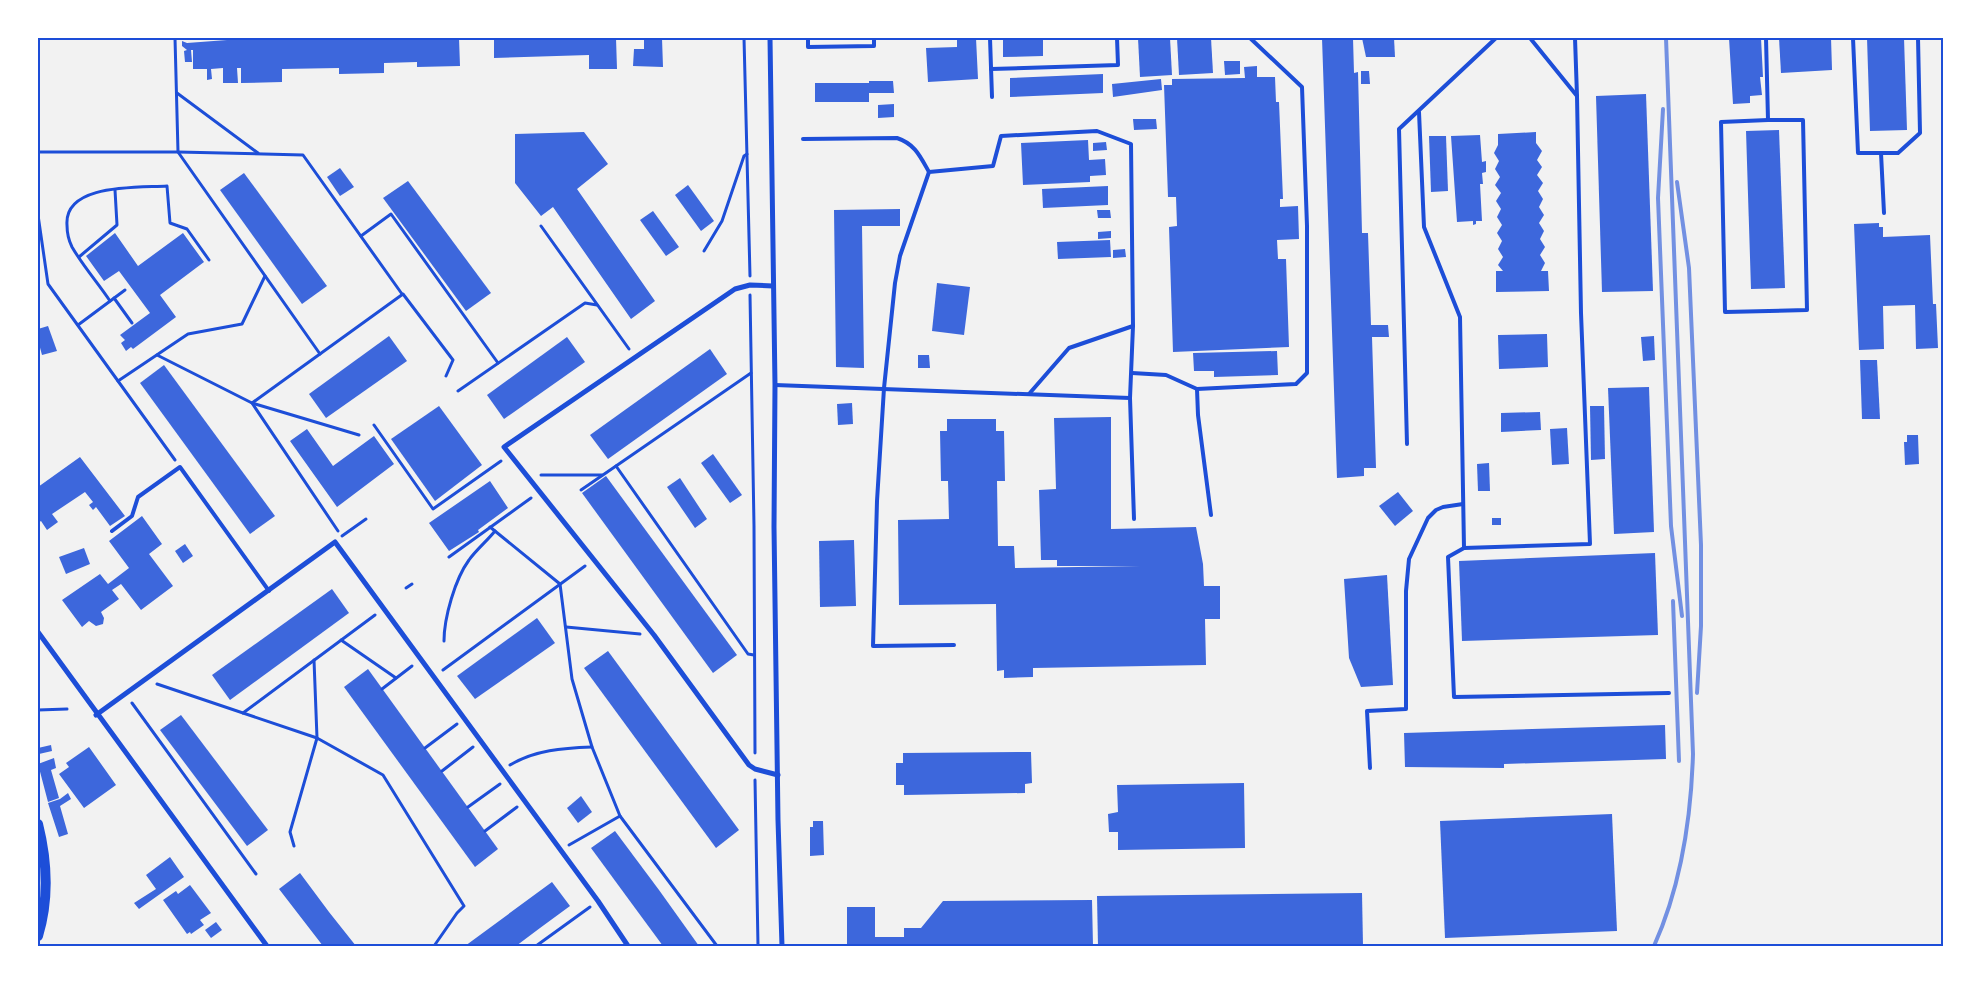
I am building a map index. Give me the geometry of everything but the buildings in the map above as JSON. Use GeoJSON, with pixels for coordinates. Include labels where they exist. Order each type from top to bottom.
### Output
{"type":"FeatureCollection","features":[{"type":"Feature","properties":{"kind":"main road"},"geometry":{"type":"LineString","coordinates":[[38,824],[46,877],[45,904],[38,936]]}},
{"type":"Feature","properties":{"kind":"street"},"geometry":{"type":"LineString","coordinates":[[770,38],[775,385],[774,527],[782,946]]}},
{"type":"Feature","properties":{"kind":"street"},"geometry":{"type":"LineString","coordinates":[[773,286],[750,286],[735,289],[504,447],[654,636],[749,765],[755,769],[778,775]]}},
{"type":"Feature","properties":{"kind":"street"},"geometry":{"type":"LineString","coordinates":[[96,714],[335,542],[598,901],[628,946]]}},
{"type":"Feature","properties":{"kind":"street"},"geometry":{"type":"LineString","coordinates":[[38,632],[267,946]]}},
{"type":"Feature","properties":{"kind":"lane"},"geometry":{"type":"LineString","coordinates":[[808,38],[808,48],[874,46],[874,38]]}},
{"type":"Feature","properties":{"kind":"lane"},"geometry":{"type":"LineString","coordinates":[[990,38],[992,97]]}},
{"type":"Feature","properties":{"kind":"lane"},"geometry":{"type":"LineString","coordinates":[[991,69],[1118,64],[1117,38]]}},
{"type":"Feature","properties":{"kind":"lane"},"geometry":{"type":"LineString","coordinates":[[1132,372],[1166,375],[1197,388],[1296,384],[1306,373],[1308,226],[1302,87],[1250,38]]}},
{"type":"Feature","properties":{"kind":"lane"},"geometry":{"type":"LineString","coordinates":[[1407,444],[1399,130],[1496,38]]}},
{"type":"Feature","properties":{"kind":"lane"},"geometry":{"type":"LineString","coordinates":[[1530,38],[1577,96]]}},
{"type":"Feature","properties":{"kind":"lane"},"geometry":{"type":"LineString","coordinates":[[1574,38],[1577,96],[1581,313],[1590,544],[1464,548],[1448,557],[1454,697],[1669,693]]}},
{"type":"Feature","properties":{"kind":"lane"},"geometry":{"type":"LineString","coordinates":[[1766,38],[1768,120]]}},
{"type":"Feature","properties":{"kind":"lane"},"geometry":{"type":"LineString","coordinates":[[1853,38],[1858,153],[1898,152],[1920,133],[1918,38]]}},
{"type":"Feature","properties":{"kind":"lane"},"geometry":{"type":"LineString","coordinates":[[1419,112],[1424,227],[1460,318],[1464,548]]}},
{"type":"Feature","properties":{"kind":"lane"},"geometry":{"type":"LineString","coordinates":[[1768,120],[1803,120],[1807,310],[1726,312],[1721,122],[1768,120]]}},
{"type":"Feature","properties":{"kind":"lane"},"geometry":{"type":"LineString","coordinates":[[929,172],[993,166],[1001,136],[1097,131],[1132,144],[1133,326],[1130,398],[1134,519]]}},
{"type":"Feature","properties":{"kind":"lane"},"geometry":{"type":"LineString","coordinates":[[804,139],[897,138],[907,141],[916,148],[929,172],[900,256],[895,283],[884,388],[877,501],[873,646],[954,645]]}},
{"type":"Feature","properties":{"kind":"lane"},"geometry":{"type":"LineString","coordinates":[[1881,153],[1884,214]]}},
{"type":"Feature","properties":{"kind":"lane"},"geometry":{"type":"LineString","coordinates":[[1030,394],[1069,348],[1133,326]]}},
{"type":"Feature","properties":{"kind":"lane"},"geometry":{"type":"LineString","coordinates":[[775,385],[1130,398]]}},
{"type":"Feature","properties":{"kind":"lane"},"geometry":{"type":"LineString","coordinates":[[1197,388],[1198,415],[1211,515]]}},
{"type":"Feature","properties":{"kind":"lane"},"geometry":{"type":"LineString","coordinates":[[112,531],[132,516],[138,497],[180,467],[269,591]]}},
{"type":"Feature","properties":{"kind":"lane"},"geometry":{"type":"LineString","coordinates":[[1370,768],[1368,711],[1406,709],[1406,591],[1409,560],[1428,518],[1436,510],[1443,507],[1463,504]]}},
{"type":"Feature","properties":{"kind":"path"},"geometry":{"type":"LineString","coordinates":[[38,38],[45,38]]}},
{"type":"Feature","properties":{"kind":"path"},"geometry":{"type":"LineString","coordinates":[[175,38],[178,152],[320,354]]}},
{"type":"Feature","properties":{"kind":"path"},"geometry":{"type":"LineString","coordinates":[[744,38],[752,373],[758,946]]}},
{"type":"Feature","properties":{"kind":"path"},"geometry":{"type":"LineString","coordinates":[[176,92],[259,154]]}},
{"type":"Feature","properties":{"kind":"path"},"geometry":{"type":"LineString","coordinates":[[38,152],[178,152],[303,155],[402,294],[453,360],[446,376]]}},
{"type":"Feature","properties":{"kind":"path"},"geometry":{"type":"LineString","coordinates":[[704,251],[722,221],[744,156],[747,154]]}},
{"type":"Feature","properties":{"kind":"path"},"geometry":{"type":"LineString","coordinates":[[110,300],[72,246],[68,233],[68,213],[74,204],[92,194],[115,190],[167,186],[170,223],[186,229],[209,260]]}},
{"type":"Feature","properties":{"kind":"path"},"geometry":{"type":"LineString","coordinates":[[79,257],[117,225],[115,190]]}},
{"type":"Feature","properties":{"kind":"path"},"geometry":{"type":"LineString","coordinates":[[361,236],[391,214],[498,363]]}},
{"type":"Feature","properties":{"kind":"path"},"geometry":{"type":"LineString","coordinates":[[38,215],[48,284],[180,467]]}},
{"type":"Feature","properties":{"kind":"path"},"geometry":{"type":"LineString","coordinates":[[542,226],[635,358]]}},
{"type":"Feature","properties":{"kind":"path"},"geometry":{"type":"LineString","coordinates":[[118,381],[188,334],[242,324],[265,276]]}},
{"type":"Feature","properties":{"kind":"path"},"geometry":{"type":"LineString","coordinates":[[78,325],[125,290]]}},
{"type":"Feature","properties":{"kind":"path"},"geometry":{"type":"LineString","coordinates":[[252,403],[402,294]]}},
{"type":"Feature","properties":{"kind":"path"},"geometry":{"type":"LineString","coordinates":[[114,298],[132,323]]}},
{"type":"Feature","properties":{"kind":"path"},"geometry":{"type":"LineString","coordinates":[[458,391],[585,303],[597,305]]}},
{"type":"Feature","properties":{"kind":"path"},"geometry":{"type":"LineString","coordinates":[[157,355],[252,403],[358,435]]}},
{"type":"Feature","properties":{"kind":"path"},"geometry":{"type":"LineString","coordinates":[[581,490],[752,373]]}},
{"type":"Feature","properties":{"kind":"path"},"geometry":{"type":"LineString","coordinates":[[252,403],[342,536]]}},
{"type":"Feature","properties":{"kind":"path"},"geometry":{"type":"LineString","coordinates":[[374,425],[433,509],[510,455]]}},
{"type":"Feature","properties":{"kind":"path"},"geometry":{"type":"LineString","coordinates":[[616,466],[748,654],[754,655]]}},
{"type":"Feature","properties":{"kind":"path"},"geometry":{"type":"LineString","coordinates":[[526,475],[602,475]]}},
{"type":"Feature","properties":{"kind":"path"},"geometry":{"type":"LineString","coordinates":[[450,557],[540,492]]}},
{"type":"Feature","properties":{"kind":"path"},"geometry":{"type":"LineString","coordinates":[[335,542],[366,519]]}},
{"type":"Feature","properties":{"kind":"path"},"geometry":{"type":"LineString","coordinates":[[490,527],[560,584],[572,679],[592,747],[620,816],[717,946]]}},
{"type":"Feature","properties":{"kind":"path"},"geometry":{"type":"LineString","coordinates":[[444,641],[444,627],[449,607],[468,560],[495,531]]}},
{"type":"Feature","properties":{"kind":"path"},"geometry":{"type":"LineString","coordinates":[[433,677],[593,560]]}},
{"type":"Feature","properties":{"kind":"path"},"geometry":{"type":"LineString","coordinates":[[406,588],[412,584]]}},
{"type":"Feature","properties":{"kind":"path"},"geometry":{"type":"LineString","coordinates":[[243,713],[383,609]]}},
{"type":"Feature","properties":{"kind":"path"},"geometry":{"type":"LineString","coordinates":[[566,627],[654,636]]}},
{"type":"Feature","properties":{"kind":"path"},"geometry":{"type":"LineString","coordinates":[[341,640],[396,678]]}},
{"type":"Feature","properties":{"kind":"path"},"geometry":{"type":"LineString","coordinates":[[294,846],[290,832],[317,738],[314,660]]}},
{"type":"Feature","properties":{"kind":"path"},"geometry":{"type":"LineString","coordinates":[[382,689],[415,664]]}},
{"type":"Feature","properties":{"kind":"path"},"geometry":{"type":"LineString","coordinates":[[144,680],[317,738],[383,775],[464,906],[434,946]]}},
{"type":"Feature","properties":{"kind":"path"},"geometry":{"type":"LineString","coordinates":[[130,701],[256,874]]}},
{"type":"Feature","properties":{"kind":"path"},"geometry":{"type":"LineString","coordinates":[[38,710],[67,709]]}},
{"type":"Feature","properties":{"kind":"path"},"geometry":{"type":"LineString","coordinates":[[425,748],[458,723]]}},
{"type":"Feature","properties":{"kind":"path"},"geometry":{"type":"LineString","coordinates":[[442,770],[474,747]]}},
{"type":"Feature","properties":{"kind":"path"},"geometry":{"type":"LineString","coordinates":[[502,770],[520,759],[557,748],[592,747]]}},
{"type":"Feature","properties":{"kind":"path"},"geometry":{"type":"LineString","coordinates":[[468,807],[501,783]]}},
{"type":"Feature","properties":{"kind":"path"},"geometry":{"type":"LineString","coordinates":[[485,830],[517,807]]}},
{"type":"Feature","properties":{"kind":"path"},"geometry":{"type":"LineString","coordinates":[[560,850],[620,816]]}},
{"type":"Feature","properties":{"kind":"path"},"geometry":{"type":"LineString","coordinates":[[536,946],[598,901]]}},
{"type":"Feature","properties":{"kind":"railway"},"geometry":{"type":"LineString","coordinates":[[1654,946],[1671,900],[1683,852],[1690,803],[1693,754],[1666,38]]}},
{"type":"Feature","properties":{"kind":"railway"},"geometry":{"type":"LineString","coordinates":[[1663,109],[1658,198],[1671,526],[1682,616]]}},
{"type":"Feature","properties":{"kind":"railway"},"geometry":{"type":"LineString","coordinates":[[1677,182],[1689,268],[1701,545],[1701,626],[1697,693]]}},
{"type":"Feature","properties":{"kind":"railway"},"geometry":{"type":"LineString","coordinates":[[1673,601],[1679,761]]}}]}
